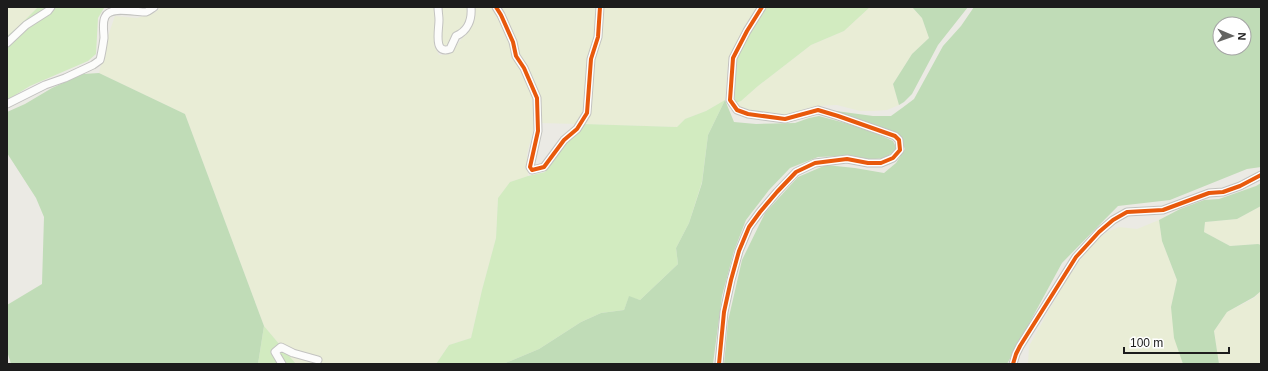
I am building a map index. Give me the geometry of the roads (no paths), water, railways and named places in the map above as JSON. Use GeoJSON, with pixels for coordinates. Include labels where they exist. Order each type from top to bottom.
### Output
{"type":"FeatureCollection","features":[{"type":"Feature","properties":{"kind":"street"},"geometry":{"type":"LineString","coordinates":[[7,43],[26,25],[48,11],[51,7]]}},
{"type":"Feature","properties":{"kind":"street"},"geometry":{"type":"LineString","coordinates":[[7,104],[45,85],[65,78],[93,65],[100,60],[104,37],[104,25],[106,16],[109,13],[125,10],[148,12],[154,7]]}},
{"type":"Feature","properties":{"kind":"street"},"geometry":{"type":"LineString","coordinates":[[438,7],[438,44],[441,49],[446,50],[450,49],[456,36],[462,34],[469,22],[471,7]]}},
{"type":"Feature","properties":{"kind":"street"},"geometry":{"type":"LineString","coordinates":[[496,7],[513,42],[516,56],[524,68],[537,98],[538,131],[530,167],[532,170],[544,167],[564,140],[577,129],[587,114],[591,59],[598,37],[600,7]]}},
{"type":"Feature","properties":{"kind":"street"},"geometry":{"type":"LineString","coordinates":[[719,364],[724,312],[731,280],[739,251],[749,228],[760,212],[796,172],[815,163],[847,159],[868,163],[881,163],[893,158],[900,150],[899,140],[896,136],[818,110],[785,119],[748,114],[736,110],[730,100],[732,58],[747,30],[762,7]]}},
{"type":"Feature","properties":{"kind":"street"},"geometry":{"type":"LineString","coordinates":[[1013,364],[1020,346],[1076,257],[1099,232],[1113,220],[1127,212],[1163,210],[1209,193],[1223,192],[1240,186],[1261,175]]}},
{"type":"Feature","properties":{"kind":"street"},"geometry":{"type":"LineString","coordinates":[[282,364],[275,352],[281,347],[292,353],[318,360]]}}]}
